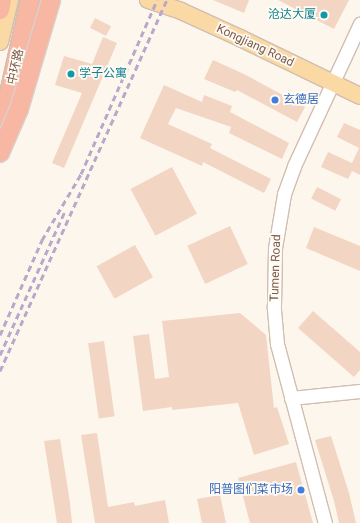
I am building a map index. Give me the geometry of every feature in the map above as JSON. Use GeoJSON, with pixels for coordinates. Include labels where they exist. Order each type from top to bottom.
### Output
{"type":"FeatureCollection","features":[{"type":"Feature","properties":{"kind":"highway"},"geometry":{"type":"LineString","coordinates":[[0,10],[2,0]]}},
{"type":"Feature","properties":{"kind":"highway","name":"中环路"},"geometry":{"type":"LineString","coordinates":[[0,134],[30,0]]}},
{"type":"Feature","properties":{"kind":"highway"},"geometry":{"type":"LineString","coordinates":[[0,153],[19,109],[51,0]]}},
{"type":"Feature","properties":{"kind":"main road"},"geometry":{"type":"LineString","coordinates":[[0,42],[10,0]]}},
{"type":"Feature","properties":{"kind":"main road"},"geometry":{"type":"LineString","coordinates":[[0,105],[23,0]]}},
{"type":"Feature","properties":{"kind":"main road"},"geometry":{"type":"LineString","coordinates":[[0,165],[16,108],[38,0]]}},
{"type":"Feature","properties":{"kind":"main road","name":"Kongjiang Road"},"geometry":{"type":"LineString","coordinates":[[148,0],[181,11],[360,96]]}},
{"type":"Feature","properties":{"kind":"street","name":"Tumen Road"},"geometry":{"type":"LineString","coordinates":[[325,523],[278,344],[274,306],[275,248],[278,222],[284,194],[294,166],[360,24]]}},
{"type":"Feature","properties":{"kind":"street"},"geometry":{"type":"LineString","coordinates":[[291,398],[360,392]]}},
{"type":"Feature","properties":{"kind":"building"},"geometry":{"type":"Polygon","coordinates":[[[213,0],[249,0],[244,13],[213,0]]]}},
{"type":"Feature","properties":{"kind":"building","name":"沧达大厦"},"geometry":{"type":"Polygon","coordinates":[[[278,0],[349,0],[334,29],[278,0]]]}},
{"type":"Feature","properties":{"kind":"building"},"geometry":{"type":"Polygon","coordinates":[[[95,18],[111,26],[106,36],[90,28],[95,18]]]}},
{"type":"Feature","properties":{"kind":"building"},"geometry":{"type":"Polygon","coordinates":[[[103,37],[117,43],[64,168],[52,163],[82,93],[55,85],[64,56],[92,64],[103,37]]]}},
{"type":"Feature","properties":{"kind":"building"},"geometry":{"type":"Polygon","coordinates":[[[213,60],[244,74],[305,107],[297,122],[237,90],[235,92],[204,79],[213,60]]]}},
{"type":"Feature","properties":{"kind":"building"},"geometry":{"type":"Polygon","coordinates":[[[164,85],[202,102],[204,95],[232,106],[230,112],[289,143],[282,159],[229,133],[231,127],[176,108],[168,124],[212,144],[210,148],[271,179],[264,193],[203,162],[202,166],[140,138],[164,85]]]}},
{"type":"Feature","properties":{"kind":"building"},"geometry":{"type":"Polygon","coordinates":[[[344,123],[360,130],[360,175],[352,171],[348,179],[321,167],[328,152],[352,163],[359,148],[337,137],[344,123]]]}},
{"type":"Feature","properties":{"kind":"building"},"geometry":{"type":"Polygon","coordinates":[[[172,167],[197,214],[155,236],[131,189],[172,167]]]}},
{"type":"Feature","properties":{"kind":"building"},"geometry":{"type":"Polygon","coordinates":[[[317,187],[341,199],[335,211],[311,199],[317,187]]]}},
{"type":"Feature","properties":{"kind":"building"},"geometry":{"type":"Polygon","coordinates":[[[230,226],[248,264],[205,284],[187,246],[230,226]]]}},
{"type":"Feature","properties":{"kind":"building"},"geometry":{"type":"Polygon","coordinates":[[[314,227],[360,246],[360,271],[306,248],[314,227]]]}},
{"type":"Feature","properties":{"kind":"building"},"geometry":{"type":"Polygon","coordinates":[[[135,245],[153,277],[114,299],[97,266],[135,245]]]}},
{"type":"Feature","properties":{"kind":"building"},"geometry":{"type":"Polygon","coordinates":[[[313,311],[360,352],[360,370],[354,377],[298,328],[313,311]]]}},
{"type":"Feature","properties":{"kind":"building"},"geometry":{"type":"Polygon","coordinates":[[[240,313],[266,335],[274,408],[277,407],[289,444],[254,455],[238,403],[172,410],[172,407],[143,411],[133,336],[149,334],[155,379],[169,377],[162,321],[240,313]]]}},
{"type":"Feature","properties":{"kind":"building"},"geometry":{"type":"Polygon","coordinates":[[[104,341],[115,416],[99,418],[88,343],[104,341]]]}},
{"type":"Feature","properties":{"kind":"building"},"geometry":{"type":"Polygon","coordinates":[[[97,433],[108,507],[134,502],[135,506],[165,500],[169,523],[95,523],[81,435],[97,433]]]}},
{"type":"Feature","properties":{"kind":"building"},"geometry":{"type":"Polygon","coordinates":[[[331,436],[349,493],[356,523],[339,523],[334,501],[315,440],[331,436]]]}},
{"type":"Feature","properties":{"kind":"building"},"geometry":{"type":"Polygon","coordinates":[[[60,439],[72,523],[57,523],[44,441],[60,439]]]}},
{"type":"Feature","properties":{"kind":"building"},"geometry":{"type":"Polygon","coordinates":[[[296,462],[313,523],[250,523],[238,478],[296,462]]]}},
{"type":"Feature","properties":{"kind":"building"},"geometry":{"type":"Polygon","coordinates":[[[220,495],[226,523],[202,523],[197,499],[220,495]]]}},
{"type":"Feature","properties":{"kind":"railway"},"geometry":{"type":"LineString","coordinates":[[0,335],[42,240],[81,174],[157,0]]}},
{"type":"Feature","properties":{"kind":"railway"},"geometry":{"type":"LineString","coordinates":[[0,371],[167,0]]}},
{"type":"Feature","properties":{"kind":"railway"},"geometry":{"type":"LineString","coordinates":[[0,355],[65,211]]}},
{"type":"Feature","properties":{"kind":"place","name":"沧达大厦"},"geometry":{"type":"Point","coordinates":[324,15]}},
{"type":"Feature","properties":{"kind":"place","name":"学子公寓"},"geometry":{"type":"Point","coordinates":[71,74]}},
{"type":"Feature","properties":{"kind":"place","name":"玄德居"},"geometry":{"type":"Point","coordinates":[275,100]}},
{"type":"Feature","properties":{"kind":"place","name":"阳普图们菜市场"},"geometry":{"type":"Point","coordinates":[301,490]}}]}
